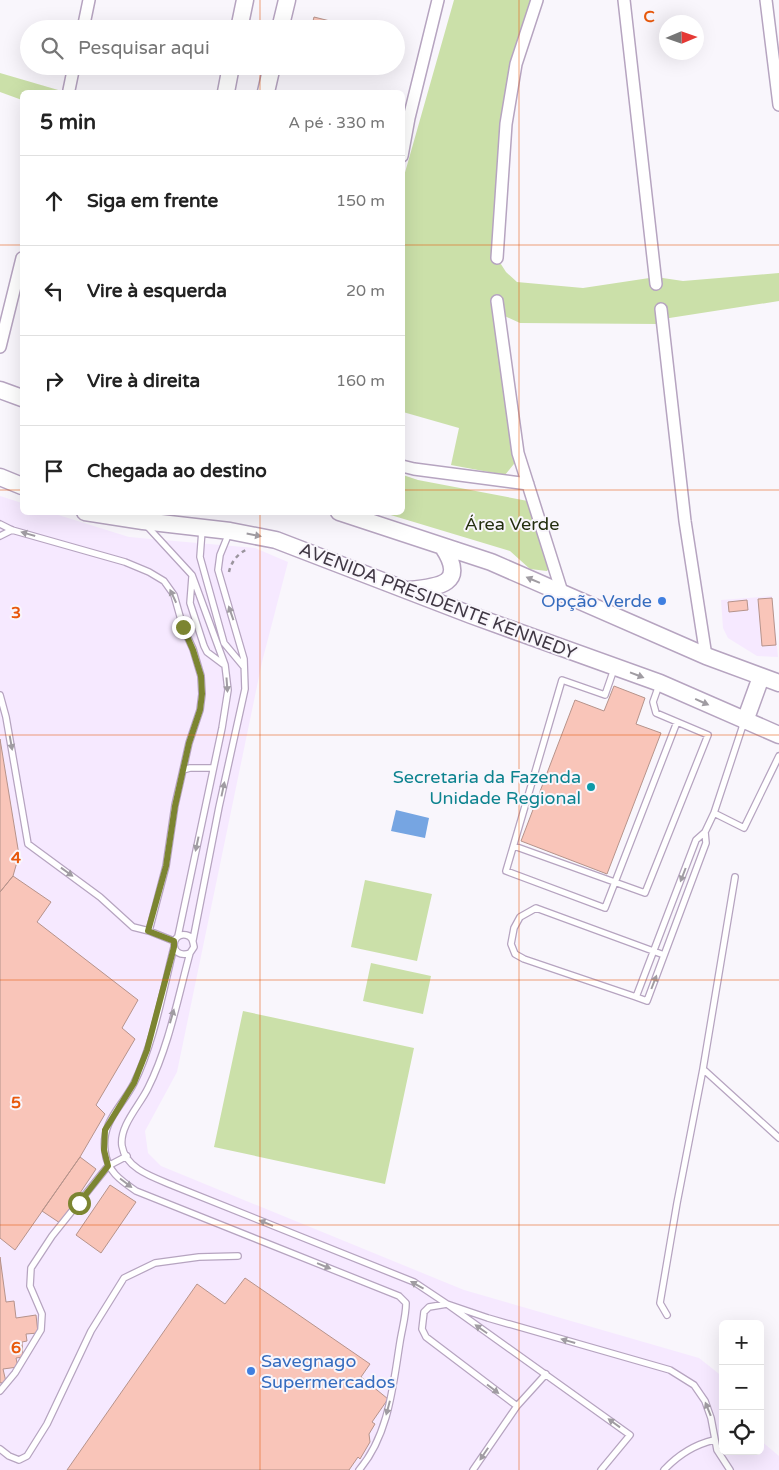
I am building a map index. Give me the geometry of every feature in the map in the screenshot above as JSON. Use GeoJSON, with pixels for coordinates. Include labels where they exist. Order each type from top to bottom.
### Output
{"type":"FeatureCollection","features":[{"type":"Feature","properties":{"kind":"main road"},"geometry":{"type":"LineString","coordinates":[[241,20],[245,0]]}},
{"type":"Feature","properties":{"kind":"main road"},"geometry":{"type":"LineString","coordinates":[[282,20],[287,0]]}},
{"type":"Feature","properties":{"kind":"main road"},"geometry":{"type":"LineString","coordinates":[[226,90],[229,75]]}},
{"type":"Feature","properties":{"kind":"main road"},"geometry":{"type":"LineString","coordinates":[[266,90],[270,75]]}},
{"type":"Feature","properties":{"kind":"main road"},"geometry":{"type":"LineString","coordinates":[[0,390],[20,397]]}},
{"type":"Feature","properties":{"kind":"main road"},"geometry":{"type":"LineString","coordinates":[[0,477],[20,485]]}},
{"type":"Feature","properties":{"kind":"main road","name":"AVENIDA PRESIDENTE KENNEDY"},"geometry":{"type":"LineString","coordinates":[[104,515],[230,531],[276,540],[405,590],[660,683],[779,735]]}},
{"type":"Feature","properties":{"kind":"main road"},"geometry":{"type":"LineString","coordinates":[[347,515],[491,562],[706,656],[779,683]]}},
{"type":"Feature","properties":{"kind":"main road"},"geometry":{"type":"LineString","coordinates":[[405,590],[434,587],[449,580],[452,575],[450,557],[443,547]]}},
{"type":"Feature","properties":{"kind":"main road"},"geometry":{"type":"LineString","coordinates":[[745,721],[762,677]]}},
{"type":"Feature","properties":{"kind":"street"},"geometry":{"type":"LineString","coordinates":[[85,20],[89,0]]}},
{"type":"Feature","properties":{"kind":"street"},"geometry":{"type":"LineString","coordinates":[[405,140],[438,0]]}},
{"type":"Feature","properties":{"kind":"street"},"geometry":{"type":"LineString","coordinates":[[497,258],[506,124],[516,64],[537,0]]}},
{"type":"Feature","properties":{"kind":"street"},"geometry":{"type":"LineString","coordinates":[[624,0],[656,284]]}},
{"type":"Feature","properties":{"kind":"street"},"geometry":{"type":"LineString","coordinates":[[766,0],[779,105]]}},
{"type":"Feature","properties":{"kind":"street"},"geometry":{"type":"LineString","coordinates":[[69,90],[72,75]]}},
{"type":"Feature","properties":{"kind":"street"},"geometry":{"type":"LineString","coordinates":[[0,347],[20,266]]}},
{"type":"Feature","properties":{"kind":"street"},"geometry":{"type":"LineString","coordinates":[[497,301],[518,453],[562,592]]}},
{"type":"Feature","properties":{"kind":"street"},"geometry":{"type":"LineString","coordinates":[[661,309],[685,520],[706,656]]}},
{"type":"Feature","properties":{"kind":"street"},"geometry":{"type":"LineString","coordinates":[[405,467],[414,470],[528,484]]}},
{"type":"Feature","properties":{"kind":"lane"},"geometry":{"type":"LineString","coordinates":[[143,521],[192,575],[224,665],[228,690],[222,728],[175,942],[147,1050],[134,1083],[105,1130],[104,1150],[108,1166],[122,1181],[136,1191],[399,1296],[406,1303],[388,1411],[373,1448],[366,1462],[359,1470]]}},
{"type":"Feature","properties":{"kind":"lane"},"geometry":{"type":"LineString","coordinates":[[0,524],[12,530],[125,562],[149,572],[164,581],[174,595],[183,627],[201,676],[202,694],[200,710],[189,743],[175,806],[166,866],[148,931]]}},
{"type":"Feature","properties":{"kind":"lane"},"geometry":{"type":"LineString","coordinates":[[202,528],[200,557],[224,643],[244,667]]}},
{"type":"Feature","properties":{"kind":"lane"},"geometry":{"type":"LineString","coordinates":[[0,536],[12,530]]}},
{"type":"Feature","properties":{"kind":"lane"},"geometry":{"type":"LineString","coordinates":[[230,531],[220,555],[218,570],[237,629],[244,659],[245,689],[219,807],[193,940],[194,947],[190,953],[159,1063],[148,1089],[124,1130],[122,1146],[127,1156],[140,1172],[414,1282],[447,1304],[630,1435],[601,1470]]}},
{"type":"Feature","properties":{"kind":"lane"},"geometry":{"type":"LineString","coordinates":[[192,575],[190,603],[204,646],[207,652],[224,665]]}},
{"type":"Feature","properties":{"kind":"lane"},"geometry":{"type":"LineString","coordinates":[[615,666],[605,695],[562,680],[506,871],[605,908],[677,722]]}},
{"type":"Feature","properties":{"kind":"lane"},"geometry":{"type":"LineString","coordinates":[[514,846],[645,893],[708,735],[656,713],[653,702],[660,683]]}},
{"type":"Feature","properties":{"kind":"lane"},"geometry":{"type":"LineString","coordinates":[[0,695],[6,718],[28,844],[100,897],[123,920],[133,927],[175,942]]}},
{"type":"Feature","properties":{"kind":"lane"},"geometry":{"type":"LineString","coordinates":[[636,997],[696,840],[705,832],[714,813],[745,721]]}},
{"type":"Feature","properties":{"kind":"lane"},"geometry":{"type":"LineString","coordinates":[[714,813],[744,828],[779,756]]}},
{"type":"Feature","properties":{"kind":"lane"},"geometry":{"type":"LineString","coordinates":[[183,770],[190,768],[213,768]]}},
{"type":"Feature","properties":{"kind":"lane"},"geometry":{"type":"LineString","coordinates":[[664,955],[536,908],[520,917],[514,928],[511,944],[515,954],[524,959],[647,1000],[664,955],[706,843],[705,832]]}},
{"type":"Feature","properties":{"kind":"lane"},"geometry":{"type":"LineString","coordinates":[[667,1315],[660,1303],[703,1069],[735,877]]}},
{"type":"Feature","properties":{"kind":"lane"},"geometry":{"type":"LineString","coordinates":[[175,942],[183,934],[189,935],[193,940]]}},
{"type":"Feature","properties":{"kind":"lane"},"geometry":{"type":"LineString","coordinates":[[175,942],[178,953],[184,955],[190,953]]}},
{"type":"Feature","properties":{"kind":"lane"},"geometry":{"type":"LineString","coordinates":[[703,1069],[779,1138]]}},
{"type":"Feature","properties":{"kind":"lane"},"geometry":{"type":"LineString","coordinates":[[0,1391],[15,1373],[41,1330],[42,1314],[30,1286],[31,1268],[52,1236],[108,1166],[127,1156]]}},
{"type":"Feature","properties":{"kind":"lane"},"geometry":{"type":"LineString","coordinates":[[0,1449],[9,1456],[19,1460],[27,1456],[47,1424],[91,1331],[124,1278],[156,1263],[199,1257],[238,1256]]}},
{"type":"Feature","properties":{"kind":"lane"},"geometry":{"type":"LineString","coordinates":[[517,1406],[426,1337],[422,1330],[424,1312],[429,1307],[447,1304],[488,1318],[670,1370],[694,1385],[704,1401],[711,1418],[717,1450],[730,1470]]}},
{"type":"Feature","properties":{"kind":"lane"},"geometry":{"type":"LineString","coordinates":[[473,1470],[517,1406],[546,1374]]}},
{"type":"Feature","properties":{"kind":"lane"},"geometry":{"type":"LineString","coordinates":[[664,1470],[684,1452],[694,1446],[714,1440]]}},
{"type":"Feature","properties":{"kind":"path"},"geometry":{"type":"LineString","coordinates":[[221,583],[229,580],[229,569],[236,557],[242,551],[251,548]]}},
{"type":"Feature","properties":{"kind":"shaded area"},"geometry":{"type":"Polygon","coordinates":[[[0,496],[20,502],[20,515],[58,515],[129,537],[255,548],[288,562],[262,662],[177,1072],[145,1131],[148,1153],[161,1166],[464,1290],[699,1358],[719,1374],[719,1455],[764,1455],[764,1443],[779,1456],[779,1470],[0,1470],[0,496]]]}},
{"type":"Feature","properties":{"kind":"shaded area"},"geometry":{"type":"Polygon","coordinates":[[[772,596],[778,657],[757,656],[728,638],[723,628],[721,600],[772,596]]]}},
{"type":"Feature","properties":{"kind":"green space","name":"Área Verde"},"geometry":{"type":"Polygon","coordinates":[[[454,0],[538,0],[511,92],[497,258],[506,272],[517,282],[583,288],[656,277],[683,281],[779,273],[779,301],[663,319],[657,324],[520,323],[496,312],[518,459],[505,475],[451,465],[459,428],[405,413],[405,172],[454,0]]]}},
{"type":"Feature","properties":{"kind":"green space"},"geometry":{"type":"Polygon","coordinates":[[[0,73],[58,90],[20,90],[20,99],[0,92],[0,73]]]}},
{"type":"Feature","properties":{"kind":"green space","name":"Área Verde"},"geometry":{"type":"Polygon","coordinates":[[[405,476],[418,480],[533,502],[553,546],[553,562],[547,571],[530,569],[510,551],[391,515],[405,515],[405,476]]]}},
{"type":"Feature","properties":{"kind":"green space"},"geometry":{"type":"Polygon","coordinates":[[[365,880],[432,894],[417,961],[351,947],[365,880]]]}},
{"type":"Feature","properties":{"kind":"green space"},"geometry":{"type":"Polygon","coordinates":[[[371,963],[431,976],[423,1014],[363,1001],[371,963]]]}},
{"type":"Feature","properties":{"kind":"green space"},"geometry":{"type":"Polygon","coordinates":[[[243,1011],[414,1048],[385,1184],[214,1147],[243,1011]]]}},
{"type":"Feature","properties":{"kind":"water"},"geometry":{"type":"Polygon","coordinates":[[[396,810],[429,818],[425,838],[391,831],[396,810]]]}},
{"type":"Feature","properties":{"kind":"building"},"geometry":{"type":"Polygon","coordinates":[[[314,17],[326,20],[313,20],[314,17]]]}},
{"type":"Feature","properties":{"kind":"building"},"geometry":{"type":"Polygon","coordinates":[[[772,598],[776,645],[762,646],[758,599],[772,598]]]}},
{"type":"Feature","properties":{"kind":"building"},"geometry":{"type":"Polygon","coordinates":[[[747,600],[748,610],[729,612],[728,602],[747,600]]]}},
{"type":"Feature","properties":{"kind":"building","name":"Secretaria da Fazenda Unidade Regional"},"geometry":{"type":"Polygon","coordinates":[[[614,686],[645,698],[636,724],[661,733],[607,874],[521,841],[575,700],[604,711],[614,686]]]}},
{"type":"Feature","properties":{"kind":"building"},"geometry":{"type":"Polygon","coordinates":[[[0,739],[19,855],[13,876],[0,892],[0,739]]]}},
{"type":"Feature","properties":{"kind":"building"},"geometry":{"type":"Polygon","coordinates":[[[13,876],[51,902],[37,922],[138,1000],[122,1028],[135,1039],[96,1105],[105,1114],[80,1157],[15,1250],[0,1238],[0,892],[13,876]]]}},
{"type":"Feature","properties":{"kind":"building"},"geometry":{"type":"Polygon","coordinates":[[[80,1157],[96,1169],[60,1223],[42,1211],[80,1157]]]}},
{"type":"Feature","properties":{"kind":"building"},"geometry":{"type":"Polygon","coordinates":[[[110,1185],[136,1202],[101,1253],[76,1235],[110,1185]]]}},
{"type":"Feature","properties":{"kind":"building"},"geometry":{"type":"Polygon","coordinates":[[[0,1257],[6,1302],[14,1301],[16,1318],[36,1315],[38,1333],[26,1334],[27,1341],[22,1342],[23,1357],[16,1358],[18,1367],[3,1369],[6,1382],[0,1383],[0,1257]]]}},
{"type":"Feature","properties":{"kind":"building","name":"Savegnago Supermercados"},"geometry":{"type":"Polygon","coordinates":[[[245,1278],[370,1364],[361,1377],[388,1399],[372,1422],[375,1424],[369,1434],[370,1442],[360,1459],[358,1457],[349,1470],[67,1470],[197,1284],[225,1304],[245,1278]]]}},
{"type":"Feature","properties":{"kind":"place","name":"Opção Verde"},"geometry":{"type":"Point","coordinates":[662,601]}},
{"type":"Feature","properties":{"kind":"place","name":"Secretaria da Fazenda Unidade Regional"},"geometry":{"type":"Point","coordinates":[591,787]}},
{"type":"Feature","properties":{"kind":"place","name":"Savegnago Supermercados"},"geometry":{"type":"Point","coordinates":[251,1371]}},
{"type":"Feature","properties":{"kind":"route"},"geometry":{"type":"LineString","coordinates":[[79,1203],[108,1166],[104,1150],[105,1130],[134,1083],[147,1050],[174,947],[174,941],[148,931],[166,866],[175,806],[189,743],[200,710],[202,694],[201,676],[183,627]]}}]}
